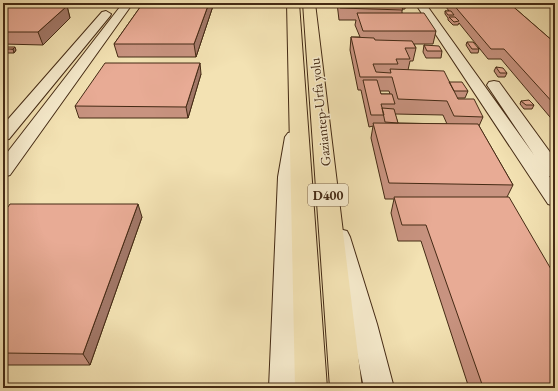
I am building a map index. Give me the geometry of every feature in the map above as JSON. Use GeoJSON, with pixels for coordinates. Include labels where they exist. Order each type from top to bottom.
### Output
{"type":"FeatureCollection","features":[{"type":"Feature","properties":{"kind":"highway","name":"Gaziantep-Urfa yolu"},"geometry":{"type":"LineString","coordinates":[[293,3],[311,388]]}},
{"type":"Feature","properties":{"kind":"highway","name":"Gaziantep-Urfa yolu"},"geometry":{"type":"LineString","coordinates":[[309,3],[346,388]]}},
{"type":"Feature","properties":{"kind":"street"},"geometry":{"type":"LineString","coordinates":[[3,135],[115,3]]}},
{"type":"Feature","properties":{"kind":"street"},"geometry":{"type":"LineString","coordinates":[[3,172],[128,3]]}},
{"type":"Feature","properties":{"kind":"street"},"geometry":{"type":"LineString","coordinates":[[420,3],[555,199]]}},
{"type":"Feature","properties":{"kind":"street"},"geometry":{"type":"LineString","coordinates":[[432,3],[486,74],[555,172]]}},
{"type":"Feature","properties":{"kind":"street"},"geometry":{"type":"LineString","coordinates":[[284,388],[288,177],[298,111]]}},
{"type":"Feature","properties":{"kind":"street"},"geometry":{"type":"LineString","coordinates":[[328,196],[364,324],[379,388]]}},
{"type":"Feature","properties":{"kind":"building"},"geometry":{"type":"Polygon","coordinates":[[[143,3],[209,3],[194,44],[114,44],[143,3]]]}},
{"type":"Feature","properties":{"kind":"building"},"geometry":{"type":"Polygon","coordinates":[[[340,3],[392,3],[393,5],[401,5],[403,10],[340,8],[340,3]]]}},
{"type":"Feature","properties":{"kind":"building"},"geometry":{"type":"Polygon","coordinates":[[[452,3],[509,3],[555,43],[555,105],[504,49],[491,49],[452,3]]]}},
{"type":"Feature","properties":{"kind":"building"},"geometry":{"type":"Polygon","coordinates":[[[3,6],[67,6],[38,32],[3,32],[3,6]]]}},
{"type":"Feature","properties":{"kind":"building"},"geometry":{"type":"Polygon","coordinates":[[[445,11],[451,11],[454,15],[448,15],[445,11]]]}},
{"type":"Feature","properties":{"kind":"building"},"geometry":{"type":"Polygon","coordinates":[[[357,13],[424,13],[436,31],[363,31],[357,13]]]}},
{"type":"Feature","properties":{"kind":"building"},"geometry":{"type":"Polygon","coordinates":[[[449,17],[455,17],[459,21],[454,22],[449,17]]]}},
{"type":"Feature","properties":{"kind":"building"},"geometry":{"type":"Polygon","coordinates":[[[351,37],[374,38],[375,40],[412,41],[416,48],[405,48],[410,59],[396,59],[398,64],[373,64],[376,72],[391,73],[390,69],[444,71],[458,99],[474,99],[483,117],[454,116],[447,101],[398,99],[392,77],[360,77],[351,37]]]}},
{"type":"Feature","properties":{"kind":"building"},"geometry":{"type":"Polygon","coordinates":[[[467,42],[473,42],[479,49],[472,49],[467,42]]]}},
{"type":"Feature","properties":{"kind":"building"},"geometry":{"type":"Polygon","coordinates":[[[424,45],[439,46],[442,51],[427,51],[424,45]]]}},
{"type":"Feature","properties":{"kind":"building"},"geometry":{"type":"Polygon","coordinates":[[[3,47],[15,47],[13,49],[3,49],[3,47]]]}},
{"type":"Feature","properties":{"kind":"building"},"geometry":{"type":"Polygon","coordinates":[[[105,63],[200,63],[186,107],[75,106],[105,63]]]}},
{"type":"Feature","properties":{"kind":"building"},"geometry":{"type":"Polygon","coordinates":[[[496,67],[503,68],[507,73],[500,73],[496,67]]]}},
{"type":"Feature","properties":{"kind":"building"},"geometry":{"type":"Polygon","coordinates":[[[363,80],[377,80],[381,94],[392,94],[395,104],[381,104],[384,115],[371,115],[363,80]]]}},
{"type":"Feature","properties":{"kind":"building"},"geometry":{"type":"Polygon","coordinates":[[[449,82],[462,82],[468,91],[454,91],[449,82]]]}},
{"type":"Feature","properties":{"kind":"building"},"geometry":{"type":"Polygon","coordinates":[[[529,100],[534,105],[526,105],[521,101],[529,100]]]}},
{"type":"Feature","properties":{"kind":"building"},"geometry":{"type":"Polygon","coordinates":[[[382,108],[394,109],[398,123],[385,122],[382,108]]]}},
{"type":"Feature","properties":{"kind":"building"},"geometry":{"type":"Polygon","coordinates":[[[373,123],[478,124],[513,185],[389,183],[373,123]]]}},
{"type":"Feature","properties":{"kind":"building"},"geometry":{"type":"Polygon","coordinates":[[[394,197],[509,197],[555,276],[555,388],[483,387],[426,225],[402,225],[394,197]]]}},
{"type":"Feature","properties":{"kind":"building"},"geometry":{"type":"Polygon","coordinates":[[[10,204],[138,204],[83,354],[3,353],[3,214],[10,204]]]}}]}
